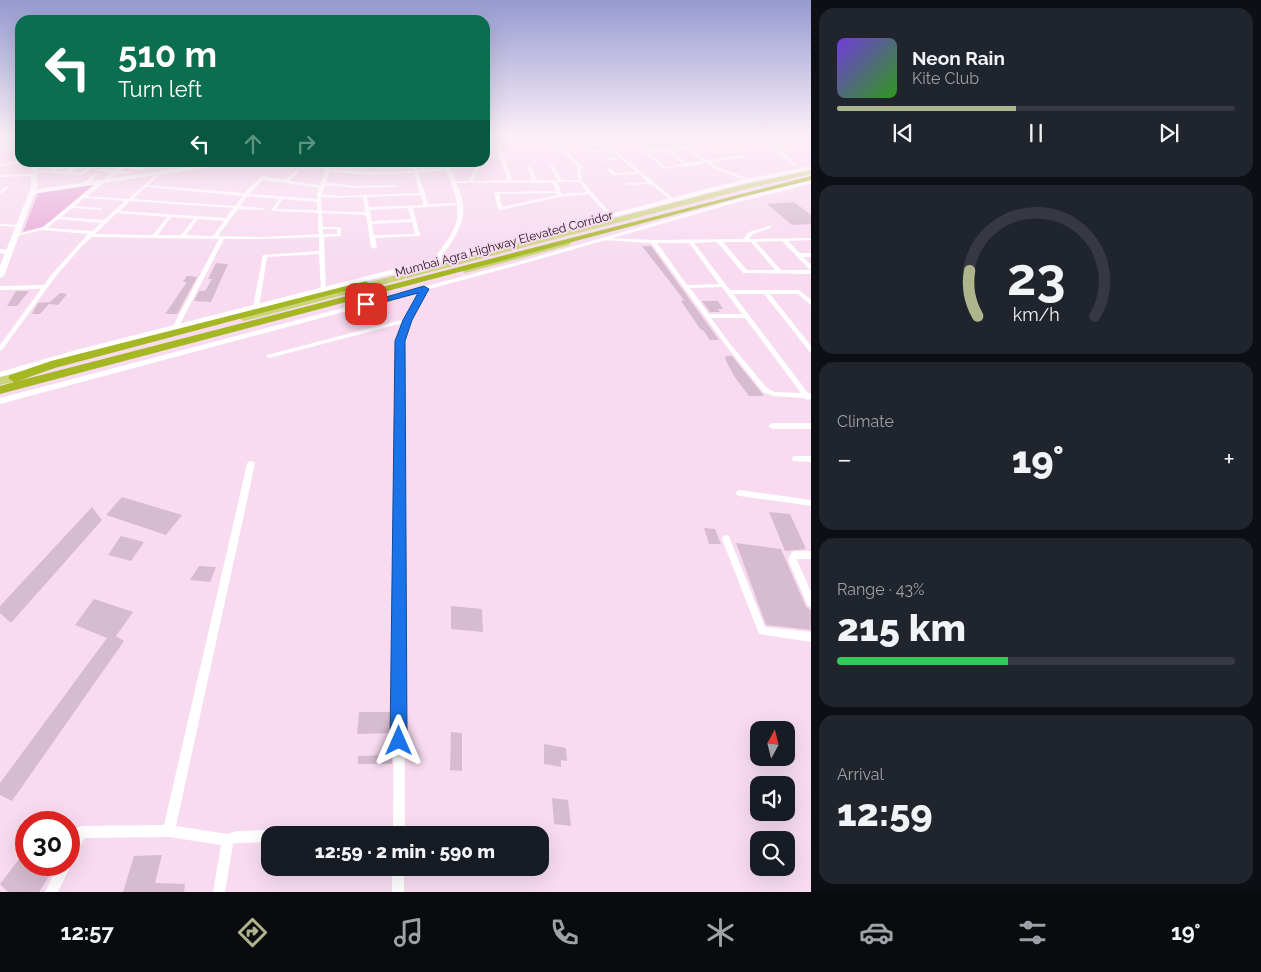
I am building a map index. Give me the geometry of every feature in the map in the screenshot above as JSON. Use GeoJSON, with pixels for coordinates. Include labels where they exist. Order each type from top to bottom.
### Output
{"type":"FeatureCollection","features":[{"type":"Feature","properties":{"kind":"highway","name":"Mumbai Agra Highway Elevated Corridor"},"geometry":{"type":"LineString","coordinates":[[0,383],[576,235],[797,176]]}},
{"type":"Feature","properties":{"kind":"highway","name":"Mumbai Agra Highway Elevated Corridor"},"geometry":{"type":"LineString","coordinates":[[0,393],[743,194],[800,176]]}},
{"type":"Feature","properties":{"kind":"highway"},"geometry":{"type":"LineString","coordinates":[[0,393],[535,256],[588,240],[608,229]]}},
{"type":"Feature","properties":{"kind":"highway"},"geometry":{"type":"LineString","coordinates":[[14,378],[52,365],[522,243],[548,237],[576,235]]}},
{"type":"Feature","properties":{"kind":"main road"},"geometry":{"type":"LineString","coordinates":[[0,276],[3,263],[32,192],[33,176]]}},
{"type":"Feature","properties":{"kind":"main road"},"geometry":{"type":"LineString","coordinates":[[0,383],[745,187],[796,176]]}},
{"type":"Feature","properties":{"kind":"main road"},"geometry":{"type":"LineString","coordinates":[[0,393],[751,193],[801,176]]}},
{"type":"Feature","properties":{"kind":"street"},"geometry":{"type":"LineString","coordinates":[[84,185],[94,176]]}},
{"type":"Feature","properties":{"kind":"street"},"geometry":{"type":"LineString","coordinates":[[43,229],[111,176]]}},
{"type":"Feature","properties":{"kind":"street"},"geometry":{"type":"LineString","coordinates":[[32,192],[147,176]]}},
{"type":"Feature","properties":{"kind":"street"},"geometry":{"type":"LineString","coordinates":[[0,348],[46,286],[92,234],[156,176]]}},
{"type":"Feature","properties":{"kind":"street"},"geometry":{"type":"LineString","coordinates":[[286,182],[292,176]]}},
{"type":"Feature","properties":{"kind":"street"},"geometry":{"type":"LineString","coordinates":[[324,290],[319,235],[319,198],[325,176]]}},
{"type":"Feature","properties":{"kind":"street"},"geometry":{"type":"LineString","coordinates":[[393,176],[398,195]]}},
{"type":"Feature","properties":{"kind":"street"},"geometry":{"type":"LineString","coordinates":[[417,176],[426,206]]}},
{"type":"Feature","properties":{"kind":"street"},"geometry":{"type":"LineString","coordinates":[[436,261],[460,222],[459,204],[450,176]]}},
{"type":"Feature","properties":{"kind":"street"},"geometry":{"type":"LineString","coordinates":[[471,182],[474,176]]}},
{"type":"Feature","properties":{"kind":"street"},"geometry":{"type":"LineString","coordinates":[[508,176],[510,181]]}},
{"type":"Feature","properties":{"kind":"street"},"geometry":{"type":"LineString","coordinates":[[533,176],[535,181]]}},
{"type":"Feature","properties":{"kind":"street"},"geometry":{"type":"LineString","coordinates":[[557,176],[560,181]]}},
{"type":"Feature","properties":{"kind":"street"},"geometry":{"type":"LineString","coordinates":[[580,176],[580,181],[611,216]]}},
{"type":"Feature","properties":{"kind":"street"},"geometry":{"type":"LineString","coordinates":[[643,176],[672,200]]}},
{"type":"Feature","properties":{"kind":"street"},"geometry":{"type":"LineString","coordinates":[[738,176],[750,180]]}},
{"type":"Feature","properties":{"kind":"street"},"geometry":{"type":"LineString","coordinates":[[0,375],[76,353],[750,180],[786,176]]}},
{"type":"Feature","properties":{"kind":"street"},"geometry":{"type":"LineString","coordinates":[[0,401],[424,289],[602,239],[759,194],[802,176]]}},
{"type":"Feature","properties":{"kind":"street"},"geometry":{"type":"LineString","coordinates":[[214,238],[246,194],[262,177],[286,182],[322,185],[355,187],[396,186]]}},
{"type":"Feature","properties":{"kind":"street"},"geometry":{"type":"LineString","coordinates":[[554,181],[559,194]]}},
{"type":"Feature","properties":{"kind":"street"},"geometry":{"type":"LineString","coordinates":[[453,182],[580,181]]}},
{"type":"Feature","properties":{"kind":"street"},"geometry":{"type":"LineString","coordinates":[[629,184],[652,182]]}},
{"type":"Feature","properties":{"kind":"street"},"geometry":{"type":"LineString","coordinates":[[144,186],[282,198],[422,194]]}},
{"type":"Feature","properties":{"kind":"street"},"geometry":{"type":"LineString","coordinates":[[0,193],[8,187]]}},
{"type":"Feature","properties":{"kind":"street"},"geometry":{"type":"LineString","coordinates":[[559,194],[500,210],[496,192],[559,194],[590,192]]}},
{"type":"Feature","properties":{"kind":"street"},"geometry":{"type":"LineString","coordinates":[[84,197],[262,209]]}},
{"type":"Feature","properties":{"kind":"street"},"geometry":{"type":"LineString","coordinates":[[365,197],[374,246]]}},
{"type":"Feature","properties":{"kind":"street"},"geometry":{"type":"LineString","coordinates":[[282,198],[273,210],[319,213],[367,212],[459,204]]}},
{"type":"Feature","properties":{"kind":"street"},"geometry":{"type":"LineString","coordinates":[[72,207],[100,209]]}},
{"type":"Feature","properties":{"kind":"street"},"geometry":{"type":"LineString","coordinates":[[372,237],[418,235],[410,207]]}},
{"type":"Feature","properties":{"kind":"street"},"geometry":{"type":"LineString","coordinates":[[116,212],[227,220]]}},
{"type":"Feature","properties":{"kind":"street"},"geometry":{"type":"LineString","coordinates":[[154,237],[170,216]]}},
{"type":"Feature","properties":{"kind":"street"},"geometry":{"type":"LineString","coordinates":[[58,218],[106,222]]}},
{"type":"Feature","properties":{"kind":"street"},"geometry":{"type":"LineString","coordinates":[[182,237],[197,218]]}},
{"type":"Feature","properties":{"kind":"street"},"geometry":{"type":"LineString","coordinates":[[370,222],[414,220]]}},
{"type":"Feature","properties":{"kind":"street"},"geometry":{"type":"LineString","coordinates":[[0,224],[19,226]]}},
{"type":"Feature","properties":{"kind":"street"},"geometry":{"type":"LineString","coordinates":[[745,240],[750,234],[769,227]]}},
{"type":"Feature","properties":{"kind":"street"},"geometry":{"type":"LineString","coordinates":[[16,235],[43,229],[154,237],[222,238],[339,235],[339,228],[319,228]]}},
{"type":"Feature","properties":{"kind":"street"},"geometry":{"type":"LineString","coordinates":[[175,328],[222,238]]}},
{"type":"Feature","properties":{"kind":"street"},"geometry":{"type":"LineString","coordinates":[[602,239],[653,242],[811,239]]}},
{"type":"Feature","properties":{"kind":"street"},"geometry":{"type":"LineString","coordinates":[[752,240],[779,272]]}},
{"type":"Feature","properties":{"kind":"street"},"geometry":{"type":"LineString","coordinates":[[784,240],[811,268]]}},
{"type":"Feature","properties":{"kind":"street"},"geometry":{"type":"LineString","coordinates":[[690,241],[810,398]]}},
{"type":"Feature","properties":{"kind":"street"},"geometry":{"type":"LineString","coordinates":[[719,241],[744,271],[811,272]]}},
{"type":"Feature","properties":{"kind":"street"},"geometry":{"type":"LineString","coordinates":[[653,242],[707,316],[768,392],[810,398]]}},
{"type":"Feature","properties":{"kind":"street"},"geometry":{"type":"LineString","coordinates":[[0,251],[9,252]]}},
{"type":"Feature","properties":{"kind":"street"},"geometry":{"type":"LineString","coordinates":[[256,307],[265,256],[320,252]]}},
{"type":"Feature","properties":{"kind":"street"},"geometry":{"type":"LineString","coordinates":[[799,255],[811,255]]}},
{"type":"Feature","properties":{"kind":"street"},"geometry":{"type":"LineString","coordinates":[[685,287],[724,285]]}},
{"type":"Feature","properties":{"kind":"street"},"geometry":{"type":"LineString","coordinates":[[0,288],[46,286]]}},
{"type":"Feature","properties":{"kind":"street"},"geometry":{"type":"LineString","coordinates":[[398,826],[400,341],[408,320],[424,289]]}},
{"type":"Feature","properties":{"kind":"street"},"geometry":{"type":"LineString","coordinates":[[729,292],[799,292],[811,303]]}},
{"type":"Feature","properties":{"kind":"street"},"geometry":{"type":"LineString","coordinates":[[766,292],[811,350]]}},
{"type":"Feature","properties":{"kind":"street"},"geometry":{"type":"LineString","coordinates":[[707,316],[747,316]]}},
{"type":"Feature","properties":{"kind":"street"},"geometry":{"type":"LineString","coordinates":[[269,356],[408,320]]}},
{"type":"Feature","properties":{"kind":"street"},"geometry":{"type":"LineString","coordinates":[[772,426],[811,426]]}},
{"type":"Feature","properties":{"kind":"street"},"geometry":{"type":"LineString","coordinates":[[796,459],[811,459]]}},
{"type":"Feature","properties":{"kind":"street"},"geometry":{"type":"LineString","coordinates":[[169,831],[251,464]]}},
{"type":"Feature","properties":{"kind":"street"},"geometry":{"type":"LineString","coordinates":[[740,494],[811,503]]}},
{"type":"Feature","properties":{"kind":"street"},"geometry":{"type":"LineString","coordinates":[[726,539],[762,631],[811,637]]}},
{"type":"Feature","properties":{"kind":"street"},"geometry":{"type":"LineString","coordinates":[[811,556],[795,556],[792,560],[809,593],[811,603]]}},
{"type":"Feature","properties":{"kind":"street"},"geometry":{"type":"LineString","coordinates":[[80,836],[82,832],[169,831],[228,840],[237,837],[261,836]]}},
{"type":"Feature","properties":{"kind":"street"},"geometry":{"type":"LineString","coordinates":[[219,892],[228,840]]}},
{"type":"Feature","properties":{"kind":"street"},"geometry":{"type":"LineString","coordinates":[[51,892],[59,876]]}},
{"type":"Feature","properties":{"kind":"street"},"geometry":{"type":"LineString","coordinates":[[398,876],[398,892]]}},
{"type":"Feature","properties":{"kind":"shaded area"},"geometry":{"type":"Polygon","coordinates":[[[93,185],[43,227],[23,232],[38,193],[93,185]]]}},
{"type":"Feature","properties":{"kind":"building"},"geometry":{"type":"Polygon","coordinates":[[[794,202],[811,215],[811,224],[792,225],[767,204],[794,202]]]}},
{"type":"Feature","properties":{"kind":"building"},"geometry":{"type":"Polygon","coordinates":[[[642,246],[651,246],[719,340],[710,340],[701,330],[681,301],[684,300],[642,246]]]}},
{"type":"Feature","properties":{"kind":"building"},"geometry":{"type":"Polygon","coordinates":[[[216,263],[228,264],[211,302],[194,301],[199,291],[205,291],[212,279],[208,279],[216,263]]]}},
{"type":"Feature","properties":{"kind":"building"},"geometry":{"type":"Polygon","coordinates":[[[187,276],[197,277],[177,314],[165,314],[187,282],[183,282],[187,276]]]}},
{"type":"Feature","properties":{"kind":"building"},"geometry":{"type":"Polygon","coordinates":[[[16,291],[29,291],[17,306],[7,306],[16,291]]]}},
{"type":"Feature","properties":{"kind":"building"},"geometry":{"type":"Polygon","coordinates":[[[60,293],[67,294],[58,305],[49,304],[40,314],[32,314],[38,303],[50,302],[60,293]]]}},
{"type":"Feature","properties":{"kind":"building"},"geometry":{"type":"Polygon","coordinates":[[[702,301],[718,301],[723,309],[718,309],[720,312],[710,312],[702,301]]]}},
{"type":"Feature","properties":{"kind":"building"},"geometry":{"type":"Polygon","coordinates":[[[726,356],[732,356],[764,396],[749,396],[734,376],[725,359],[726,356]]]}},
{"type":"Feature","properties":{"kind":"building"},"geometry":{"type":"Polygon","coordinates":[[[122,497],[182,515],[166,535],[106,515],[122,497]]]}},
{"type":"Feature","properties":{"kind":"building"},"geometry":{"type":"Polygon","coordinates":[[[92,507],[102,520],[11,623],[0,613],[0,606],[92,507]]]}},
{"type":"Feature","properties":{"kind":"building"},"geometry":{"type":"Polygon","coordinates":[[[769,512],[790,514],[806,549],[785,551],[769,512]]]}},
{"type":"Feature","properties":{"kind":"building"},"geometry":{"type":"Polygon","coordinates":[[[704,528],[715,529],[721,544],[709,544],[704,528]]]}},
{"type":"Feature","properties":{"kind":"building"},"geometry":{"type":"Polygon","coordinates":[[[121,536],[144,542],[131,561],[108,555],[121,536]]]}},
{"type":"Feature","properties":{"kind":"building"},"geometry":{"type":"Polygon","coordinates":[[[736,543],[781,549],[806,607],[811,610],[811,630],[766,625],[736,543]]]}},
{"type":"Feature","properties":{"kind":"building"},"geometry":{"type":"Polygon","coordinates":[[[199,566],[216,567],[210,582],[190,580],[199,566]]]}},
{"type":"Feature","properties":{"kind":"building"},"geometry":{"type":"Polygon","coordinates":[[[94,599],[133,612],[116,636],[124,641],[12,801],[0,795],[0,783],[107,638],[75,625],[94,599]]]}},
{"type":"Feature","properties":{"kind":"building"},"geometry":{"type":"Polygon","coordinates":[[[451,606],[482,609],[483,632],[451,629],[451,606]]]}},
{"type":"Feature","properties":{"kind":"building"},"geometry":{"type":"Polygon","coordinates":[[[359,712],[392,712],[392,733],[357,734],[359,712]]]}},
{"type":"Feature","properties":{"kind":"building"},"geometry":{"type":"Polygon","coordinates":[[[451,732],[462,733],[462,771],[450,770],[451,732]]]}},
{"type":"Feature","properties":{"kind":"building"},"geometry":{"type":"Polygon","coordinates":[[[544,744],[566,748],[567,761],[561,760],[561,767],[544,764],[544,744]]]}},
{"type":"Feature","properties":{"kind":"building"},"geometry":{"type":"Polygon","coordinates":[[[392,755],[392,764],[358,764],[358,756],[392,755]]]}},
{"type":"Feature","properties":{"kind":"building"},"geometry":{"type":"Polygon","coordinates":[[[552,798],[568,800],[571,826],[554,824],[552,798]]]}},
{"type":"Feature","properties":{"kind":"building"},"geometry":{"type":"Polygon","coordinates":[[[162,855],[155,883],[185,884],[184,892],[123,892],[134,856],[162,855]]]}},
{"type":"Feature","properties":{"kind":"building"},"geometry":{"type":"Polygon","coordinates":[[[15,864],[15,876],[49,876],[39,892],[8,892],[0,884],[15,864]]]}},
{"type":"Feature","properties":{"kind":"route"},"geometry":{"type":"LineString","coordinates":[[366,304],[424,289],[408,320],[400,341],[399,741]]}}]}
